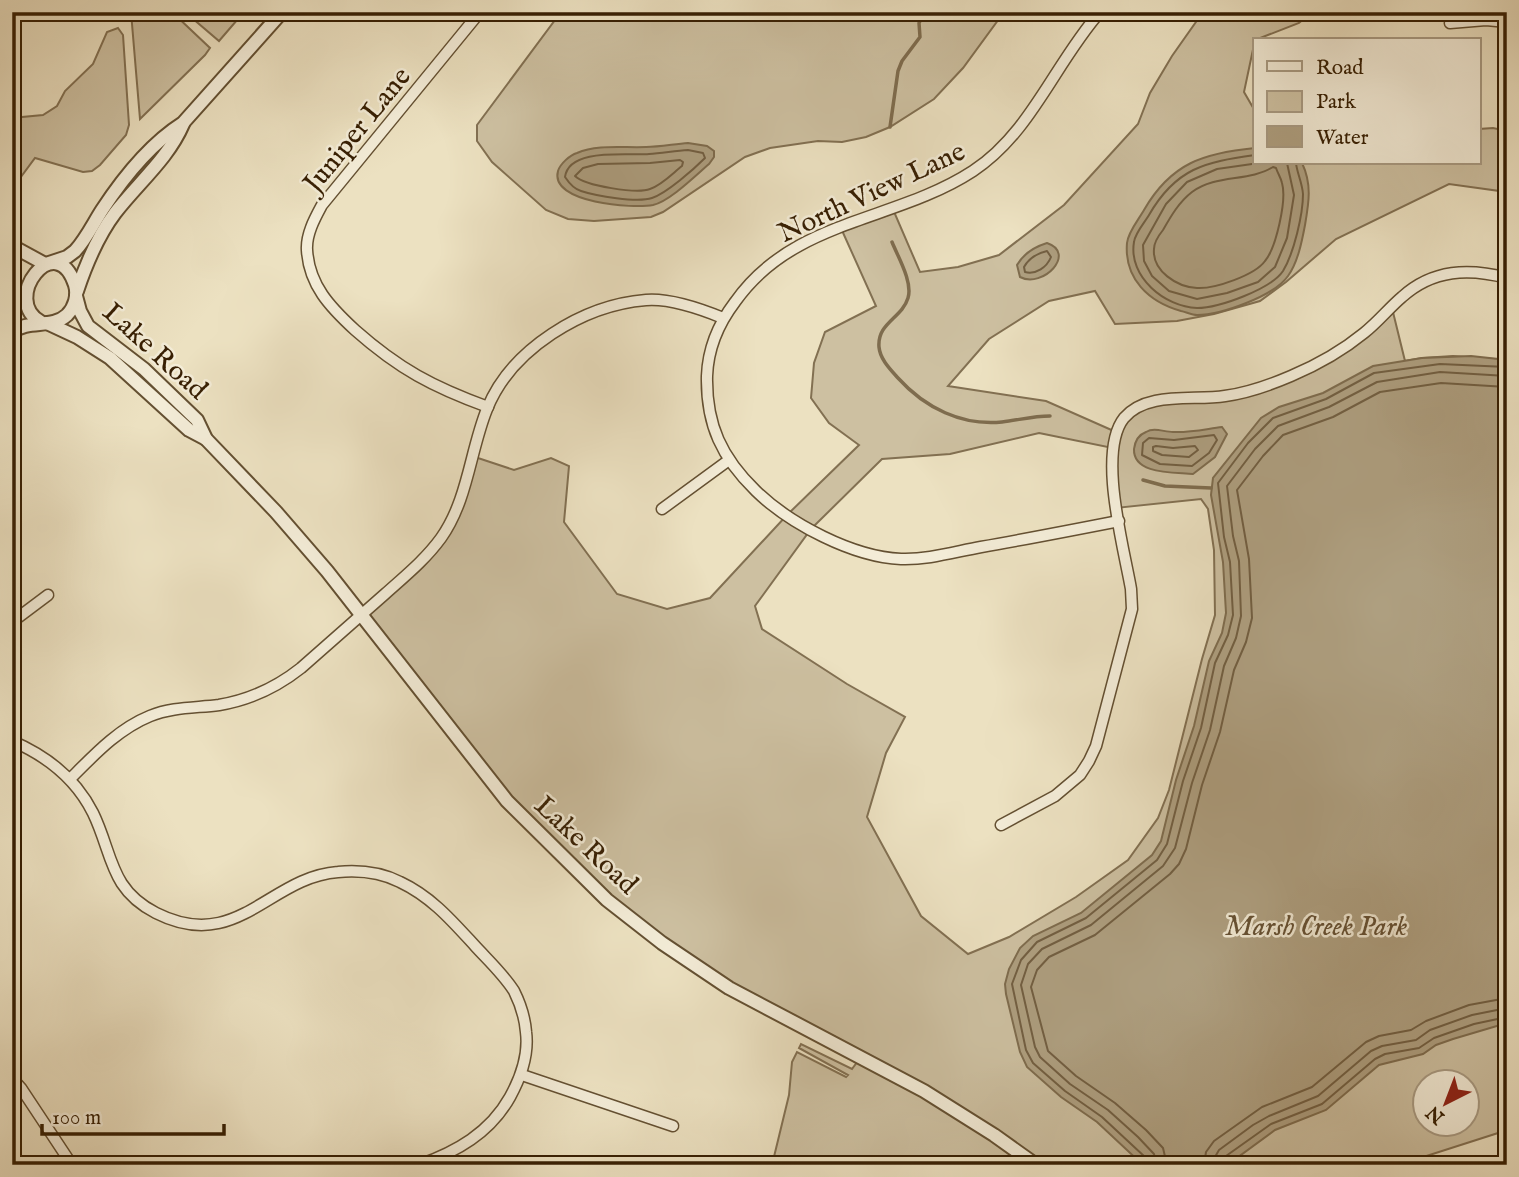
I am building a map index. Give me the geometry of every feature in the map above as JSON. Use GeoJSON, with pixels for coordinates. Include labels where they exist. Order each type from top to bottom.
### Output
{"type":"FeatureCollection","features":[{"type":"Feature","properties":{"kind":"street"},"geometry":{"type":"LineString","coordinates":[[44,323],[26,315],[15,297],[21,278],[26,272],[75,251],[123,181],[163,136],[183,123],[282,12]]}},
{"type":"Feature","properties":{"kind":"street","name":"Juniper Lane"},"geometry":{"type":"LineString","coordinates":[[480,12],[322,205],[310,230],[307,251],[313,279],[324,300],[376,349],[421,379],[488,407]]}},
{"type":"Feature","properties":{"kind":"street","name":"North View Lane"},"geometry":{"type":"LineString","coordinates":[[1101,12],[1073,46],[1017,132],[974,171],[949,185],[836,227],[807,241],[757,275],[723,318],[713,343],[707,371],[706,396],[710,420],[729,460],[754,490],[780,511],[840,544],[881,556],[920,558],[1119,522]]}},
{"type":"Feature","properties":{"kind":"street"},"geometry":{"type":"LineString","coordinates":[[1450,23],[1486,20],[1507,22]]}},
{"type":"Feature","properties":{"kind":"street"},"geometry":{"type":"LineString","coordinates":[[12,332],[22,326],[59,320],[69,313],[88,261],[106,226],[174,146],[183,123]]}},
{"type":"Feature","properties":{"kind":"street"},"geometry":{"type":"LineString","coordinates":[[12,246],[45,264],[66,271],[71,276],[76,293]]}},
{"type":"Feature","properties":{"kind":"street"},"geometry":{"type":"LineString","coordinates":[[1001,825],[1069,786],[1080,775],[1096,746],[1132,609],[1114,493],[1113,447],[1116,432],[1125,418],[1135,409],[1157,401],[1227,396],[1289,377],[1348,345],[1412,288],[1430,279],[1465,271],[1507,278]]}},
{"type":"Feature","properties":{"kind":"street","name":"Lake Road"},"geometry":{"type":"LineString","coordinates":[[76,293],[79,311],[91,329],[158,382],[197,420],[206,439]]}},
{"type":"Feature","properties":{"kind":"street"},"geometry":{"type":"LineString","coordinates":[[69,779],[113,739],[142,720],[174,709],[235,701],[274,686],[301,668],[424,559],[442,536],[459,506],[488,407],[517,361],[538,343],[597,311],[647,300],[697,307],[723,318]]}},
{"type":"Feature","properties":{"kind":"street","name":"Lake Road"},"geometry":{"type":"LineString","coordinates":[[44,323],[100,351],[189,430],[206,439],[276,512],[362,614],[507,801],[607,900],[662,943],[729,988],[924,1091],[1036,1165]]}},
{"type":"Feature","properties":{"kind":"street"},"geometry":{"type":"LineString","coordinates":[[662,509],[729,460]]}},
{"type":"Feature","properties":{"kind":"street"},"geometry":{"type":"LineString","coordinates":[[12,622],[48,595]]}},
{"type":"Feature","properties":{"kind":"street"},"geometry":{"type":"LineString","coordinates":[[12,741],[44,758],[69,779],[84,797],[93,814],[118,879],[142,904],[171,919],[207,924],[225,922],[241,917],[295,884],[317,875],[337,872],[374,873],[397,880],[429,899],[503,975],[515,994],[527,1032],[527,1051],[522,1075],[505,1106],[485,1129],[457,1149],[419,1165]]}},
{"type":"Feature","properties":{"kind":"street"},"geometry":{"type":"LineString","coordinates":[[522,1075],[673,1126]]}},
{"type":"Feature","properties":{"kind":"street"},"geometry":{"type":"LineString","coordinates":[[12,1078],[72,1165]]}},
{"type":"Feature","properties":{"kind":"green space"},"geometry":{"type":"Polygon","coordinates":[[[131,12],[172,12],[210,48],[140,119],[131,12]]]}},
{"type":"Feature","properties":{"kind":"green space"},"geometry":{"type":"Polygon","coordinates":[[[185,12],[244,12],[219,41],[185,12]]]}},
{"type":"Feature","properties":{"kind":"green space"},"geometry":{"type":"Polygon","coordinates":[[[561,12],[1004,12],[963,68],[934,99],[890,127],[866,137],[842,142],[818,141],[770,148],[745,157],[663,212],[651,217],[594,221],[568,219],[546,210],[492,162],[477,141],[477,125],[561,12]]]}},
{"type":"Feature","properties":{"kind":"green space","name":"Marsh Creek Park"},"geometry":{"type":"Polygon","coordinates":[[[1203,12],[1312,12],[1299,23],[1260,38],[1253,38],[1244,92],[1253,108],[1253,164],[1480,164],[1480,129],[1507,131],[1507,192],[1449,184],[1336,239],[1260,301],[1214,314],[1177,321],[1115,324],[1095,291],[1049,301],[989,339],[948,386],[1046,401],[1116,432],[1144,404],[1227,396],[1315,365],[1392,308],[1405,361],[1453,356],[1507,360],[1507,1127],[1498,1133],[1414,1160],[1369,1158],[1355,1165],[772,1165],[789,1095],[792,1062],[797,1052],[846,1077],[848,1075],[799,1048],[801,1044],[852,1069],[860,1058],[662,943],[507,801],[362,614],[442,536],[472,456],[514,470],[551,458],[569,466],[564,522],[617,594],[667,609],[710,598],[787,515],[859,445],[829,423],[811,398],[814,363],[825,332],[876,306],[840,226],[892,207],[920,272],[958,267],[999,255],[1064,205],[1138,124],[1150,93],[1203,12]],[[1039,433],[950,454],[882,459],[811,529],[755,606],[762,629],[847,684],[905,717],[886,753],[867,817],[921,916],[968,954],[1009,937],[1076,897],[1128,860],[1158,818],[1169,790],[1215,615],[1214,550],[1208,509],[1201,499],[1116,508],[1113,448],[1039,433]]]}},
{"type":"Feature","properties":{"kind":"green space"},"geometry":{"type":"Polygon","coordinates":[[[118,28],[123,35],[129,125],[126,135],[92,171],[83,172],[35,158],[12,189],[12,118],[43,115],[57,106],[65,91],[93,64],[107,32],[118,28]]]}},
{"type":"Feature","properties":{"kind":"water"},"geometry":{"type":"Polygon","coordinates":[[[688,143],[707,146],[714,151],[714,157],[682,188],[660,203],[629,206],[595,202],[566,190],[559,182],[558,171],[563,163],[585,150],[688,143]]]}},
{"type":"Feature","properties":{"kind":"water"},"geometry":{"type":"Polygon","coordinates":[[[1253,148],[1253,164],[1302,164],[1307,178],[1308,201],[1297,258],[1288,276],[1271,291],[1233,308],[1197,315],[1169,307],[1149,295],[1134,278],[1127,256],[1129,234],[1154,194],[1178,171],[1205,157],[1253,148]]]}},
{"type":"Feature","properties":{"kind":"water"},"geometry":{"type":"Polygon","coordinates":[[[1047,243],[1059,254],[1053,268],[1038,278],[1020,277],[1017,265],[1020,261],[1030,251],[1047,243]]]}},
{"type":"Feature","properties":{"kind":"water"},"geometry":{"type":"Polygon","coordinates":[[[1471,356],[1507,360],[1507,1023],[1436,1045],[1423,1054],[1379,1065],[1326,1110],[1275,1130],[1234,1160],[1222,1164],[1143,1165],[1097,1122],[1061,1097],[1027,1067],[1020,1052],[1006,994],[1005,984],[1009,969],[1020,948],[1033,936],[1081,913],[1152,855],[1161,841],[1176,780],[1194,726],[1209,661],[1222,633],[1226,613],[1223,562],[1211,495],[1213,478],[1261,418],[1279,407],[1323,393],[1373,366],[1422,358],[1471,356]]]}},
{"type":"Feature","properties":{"kind":"water"},"geometry":{"type":"Polygon","coordinates":[[[1222,427],[1227,434],[1215,457],[1193,474],[1147,468],[1140,464],[1136,457],[1136,441],[1149,431],[1185,432],[1222,427]]]}},
{"type":"Feature","properties":{"kind":"waterway"},"geometry":{"type":"LineString","coordinates":[[890,127],[898,71],[920,37],[919,23],[925,12]]}},
{"type":"Feature","properties":{"kind":"waterway"},"geometry":{"type":"LineString","coordinates":[[892,242],[904,270],[909,292],[901,311],[882,332],[879,347],[883,360],[898,378],[932,406],[959,418],[1002,422],[1050,416]]}},
{"type":"Feature","properties":{"kind":"waterway"},"geometry":{"type":"LineString","coordinates":[[1143,480],[1165,486],[1211,488]]}}]}
